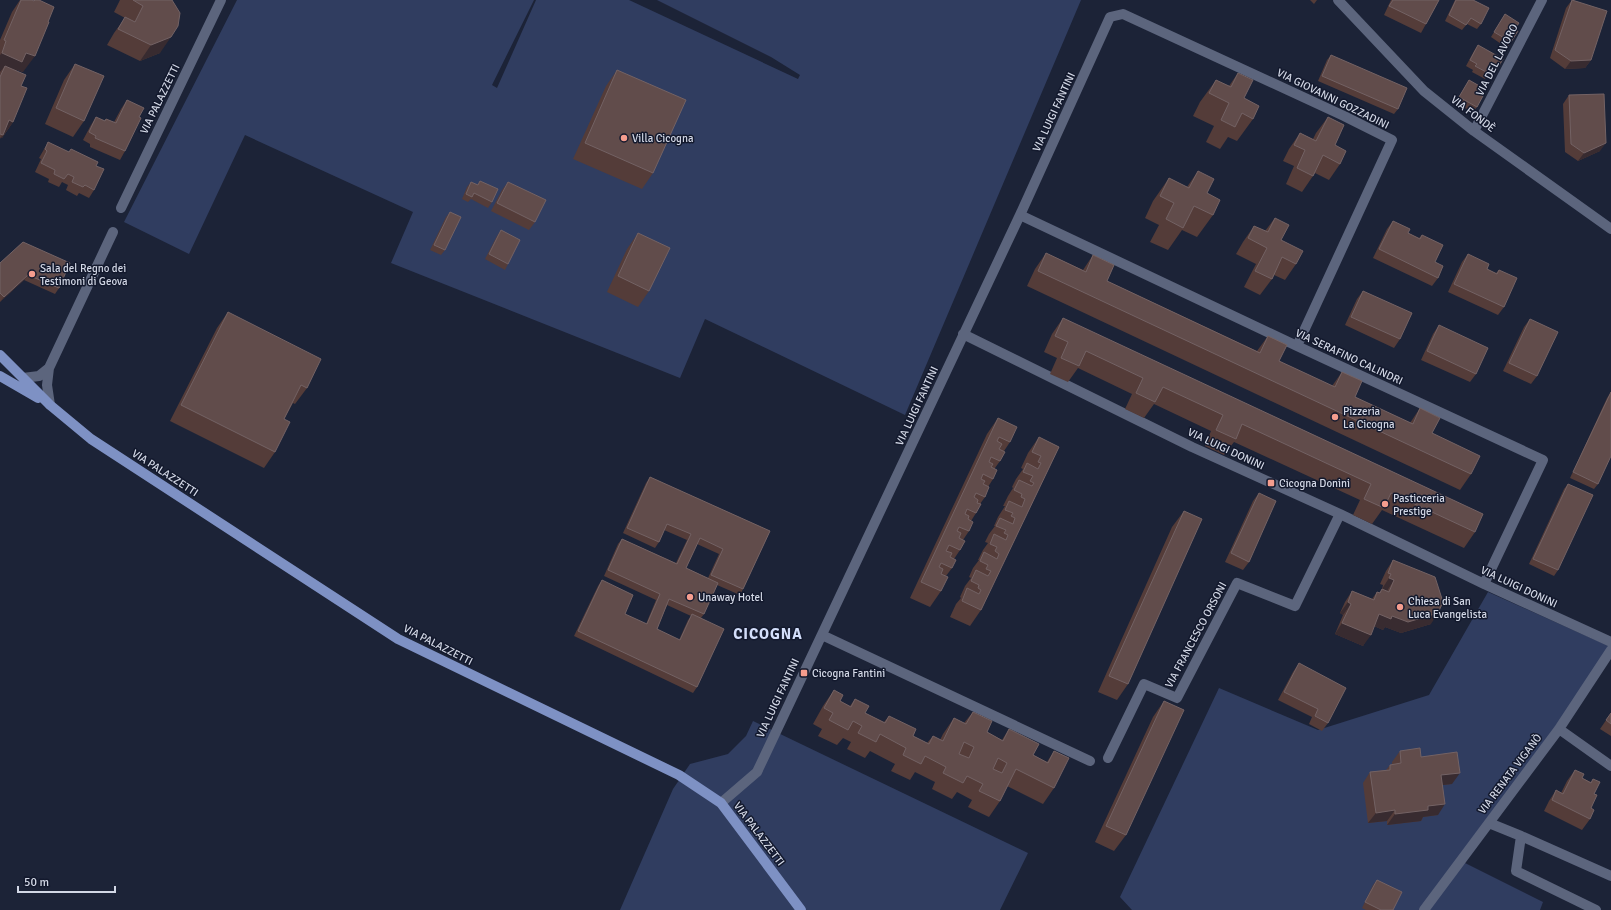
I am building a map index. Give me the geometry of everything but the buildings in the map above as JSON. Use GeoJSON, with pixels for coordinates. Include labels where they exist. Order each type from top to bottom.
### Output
{"type":"FeatureCollection","features":[{"type":"Feature","properties":{"kind":"main road","name":"VIA PALAZZETTI"},"geometry":{"type":"LineString","coordinates":[[0,355],[50,405],[91,439],[398,639],[680,776],[721,804],[801,910]]}},
{"type":"Feature","properties":{"kind":"main road","name":"VIA PALAZZETTI"},"geometry":{"type":"LineString","coordinates":[[0,376],[50,405]]}},
{"type":"Feature","properties":{"kind":"street","name":"VIA PALAZZETTI"},"geometry":{"type":"LineString","coordinates":[[121,208],[220,0]]}},
{"type":"Feature","properties":{"kind":"street","name":"VIA FONDÈ"},"geometry":{"type":"LineString","coordinates":[[1338,0],[1424,91],[1474,131],[1611,229]]}},
{"type":"Feature","properties":{"kind":"street","name":"VIA DEL LAVORO"},"geometry":{"type":"LineString","coordinates":[[1474,131],[1542,0]]}},
{"type":"Feature","properties":{"kind":"street","name":"VIA LUIGI FANTINI"},"geometry":{"type":"LineString","coordinates":[[721,804],[757,772],[1020,215],[1110,17],[1124,14]]}},
{"type":"Feature","properties":{"kind":"street","name":"VIA GIOVANNI GOZZADINI"},"geometry":{"type":"LineString","coordinates":[[1124,14],[1344,116],[1392,140],[1297,346]]}},
{"type":"Feature","properties":{"kind":"street","name":"VIA SERAFINO CALINDRI"},"geometry":{"type":"LineString","coordinates":[[1020,215],[1543,460],[1484,584]]}},
{"type":"Feature","properties":{"kind":"street"},"geometry":{"type":"LineString","coordinates":[[50,405],[47,385],[48,368],[113,232]]}},
{"type":"Feature","properties":{"kind":"street","name":"VIA LUIGI DONINI"},"geometry":{"type":"LineString","coordinates":[[963,334],[1192,447],[1340,514],[1484,584],[1611,642]]}},
{"type":"Feature","properties":{"kind":"street"},"geometry":{"type":"LineString","coordinates":[[23,378],[39,376],[48,368]]}},
{"type":"Feature","properties":{"kind":"street","name":"VIA FRANCESCO ORSONI"},"geometry":{"type":"LineString","coordinates":[[1108,758],[1144,684],[1177,698],[1237,583],[1295,606],[1340,514]]}},
{"type":"Feature","properties":{"kind":"street"},"geometry":{"type":"LineString","coordinates":[[822,635],[1090,761]]}},
{"type":"Feature","properties":{"kind":"street","name":"VIA RENATA VIGANÒ"},"geometry":{"type":"LineString","coordinates":[[1424,910],[1559,729],[1611,650]]}},
{"type":"Feature","properties":{"kind":"street"},"geometry":{"type":"LineString","coordinates":[[1559,729],[1611,766]]}},
{"type":"Feature","properties":{"kind":"street"},"geometry":{"type":"LineString","coordinates":[[1489,823],[1611,876]]}},
{"type":"Feature","properties":{"kind":"street"},"geometry":{"type":"LineString","coordinates":[[1521,836],[1516,871],[1596,910]]}},
{"type":"Feature","properties":{"kind":"shaded area"},"geometry":{"type":"Polygon","coordinates":[[[237,0],[534,0],[492,85],[497,88],[536,0],[629,0],[798,79],[800,75],[771,57],[657,0],[1081,0],[905,415],[705,319],[680,378],[391,263],[413,212],[245,135],[189,254],[124,222],[237,0]]]}},
{"type":"Feature","properties":{"kind":"shaded area"},"geometry":{"type":"Polygon","coordinates":[[[1488,592],[1611,647],[1461,861],[1543,902],[1540,910],[1132,910],[1120,897],[1219,688],[1318,730],[1429,695],[1488,592]]]}},
{"type":"Feature","properties":{"kind":"shaded area"},"geometry":{"type":"Polygon","coordinates":[[[753,721],[1028,853],[1000,910],[620,910],[673,789],[690,764],[728,754],[746,736],[753,721]]]}},
{"type":"Feature","properties":{"kind":"place","name":"Villa Cicogna"},"geometry":{"type":"Point","coordinates":[624,138]}},
{"type":"Feature","properties":{"kind":"place","name":"Sala del Regno dei Testimoni di Geova"},"geometry":{"type":"Point","coordinates":[32,274]}},
{"type":"Feature","properties":{"kind":"place","name":"Pizzeria La Cicogna"},"geometry":{"type":"Point","coordinates":[1335,417]}},
{"type":"Feature","properties":{"kind":"place","name":"Cicogna Donini"},"geometry":{"type":"Point","coordinates":[1271,483]}},
{"type":"Feature","properties":{"kind":"place","name":"Pasticceria Prestige"},"geometry":{"type":"Point","coordinates":[1385,504]}},
{"type":"Feature","properties":{"kind":"place","name":"Unaway Hotel"},"geometry":{"type":"Point","coordinates":[690,597]}},
{"type":"Feature","properties":{"kind":"place","name":"Chiesa di San Luca Evangelista"},"geometry":{"type":"Point","coordinates":[1400,607]}},
{"type":"Feature","properties":{"kind":"place","name":"Cicogna Fantini"},"geometry":{"type":"Point","coordinates":[804,673]}},
{"type":"Feature","properties":{"kind":"district","name":"CICOGNA"},"geometry":{"type":"Point","coordinates":[768,634]}}]}
